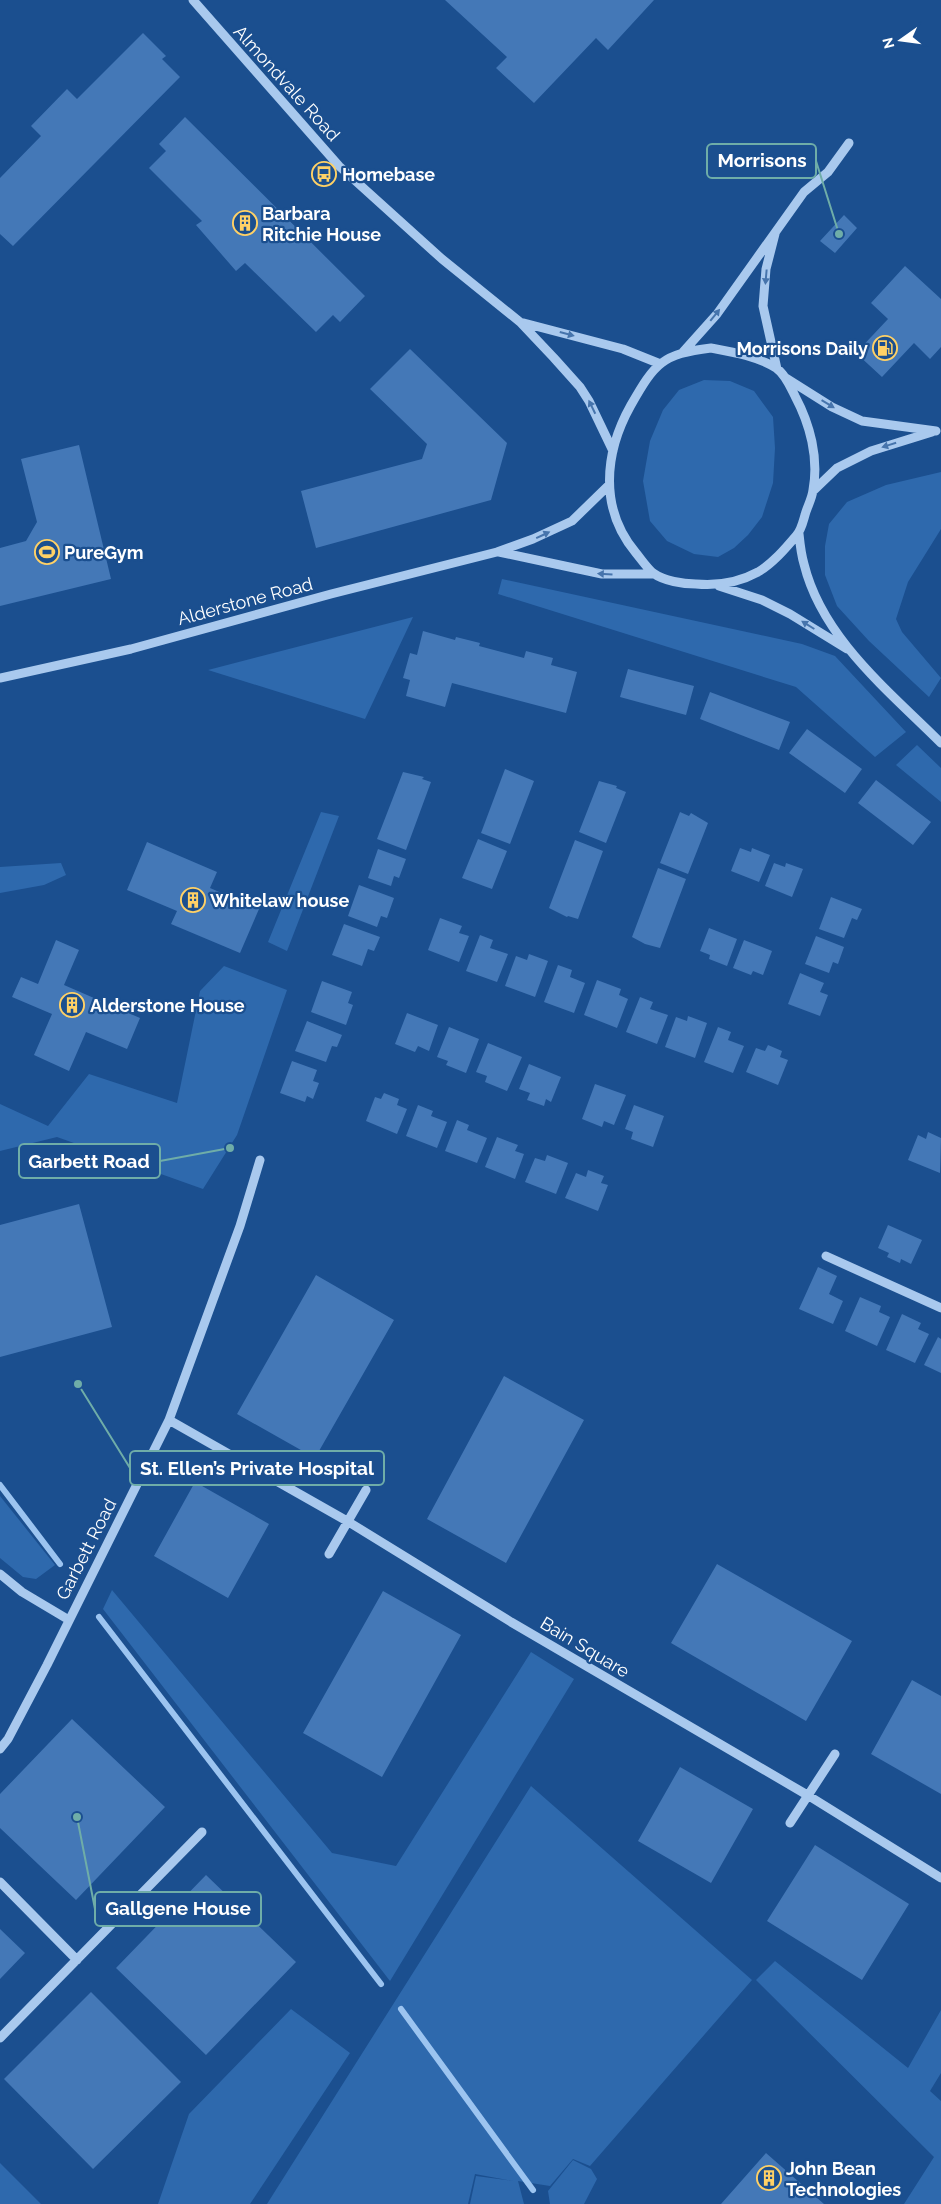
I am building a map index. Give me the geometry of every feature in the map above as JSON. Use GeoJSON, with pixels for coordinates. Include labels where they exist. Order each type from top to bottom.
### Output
{"type":"FeatureCollection","features":[{"type":"Feature","properties":{"kind":"street","name":"Almondvale Road"},"geometry":{"type":"LineString","coordinates":[[193,0],[339,166],[442,259],[520,322],[580,387],[590,401],[613,451]]}},
{"type":"Feature","properties":{"kind":"street"},"geometry":{"type":"LineString","coordinates":[[683,352],[717,314],[804,192],[828,172],[849,143]]}},
{"type":"Feature","properties":{"kind":"street"},"geometry":{"type":"LineString","coordinates":[[777,229],[766,269],[763,306],[777,368]]}},
{"type":"Feature","properties":{"kind":"street","name":"Almondvale Road"},"geometry":{"type":"LineString","coordinates":[[520,322],[623,349],[658,363]]}},
{"type":"Feature","properties":{"kind":"street"},"geometry":{"type":"LineString","coordinates":[[718,586],[759,572],[772,562],[799,534],[813,491],[815,465],[812,441],[803,411],[786,378],[777,368],[742,354],[711,348],[683,352],[658,363],[622,421],[613,451],[609,485],[614,517],[627,542],[654,574],[682,584],[718,586],[762,600],[790,614],[850,651]]}},
{"type":"Feature","properties":{"kind":"street"},"geometry":{"type":"LineString","coordinates":[[786,378],[832,407],[862,421],[938,430]]}},
{"type":"Feature","properties":{"kind":"street"},"geometry":{"type":"LineString","coordinates":[[813,491],[837,468],[871,451],[938,430]]}},
{"type":"Feature","properties":{"kind":"street","name":"Alderstone Road"},"geometry":{"type":"LineString","coordinates":[[0,678],[131,649],[331,594],[497,552],[533,539],[572,521],[609,485]]}},
{"type":"Feature","properties":{"kind":"street"},"geometry":{"type":"LineString","coordinates":[[799,534],[804,565],[818,602],[850,651],[941,743]]}},
{"type":"Feature","properties":{"kind":"street","name":"Alderstone Road"},"geometry":{"type":"LineString","coordinates":[[497,552],[602,574],[654,574]]}},
{"type":"Feature","properties":{"kind":"street","name":"Garbett Road"},"geometry":{"type":"LineString","coordinates":[[0,1749],[8,1739],[48,1666],[169,1420],[240,1226],[260,1160]]}},
{"type":"Feature","properties":{"kind":"street"},"geometry":{"type":"LineString","coordinates":[[826,1256],[941,1308]]}},
{"type":"Feature","properties":{"kind":"street","name":"Bain Square"},"geometry":{"type":"LineString","coordinates":[[169,1420],[347,1521],[593,1671],[809,1796],[941,1878]]}},
{"type":"Feature","properties":{"kind":"street"},"geometry":{"type":"LineString","coordinates":[[329,1554],[366,1490]]}},
{"type":"Feature","properties":{"kind":"street"},"geometry":{"type":"LineString","coordinates":[[0,1574],[22,1592],[69,1620]]}},
{"type":"Feature","properties":{"kind":"street"},"geometry":{"type":"LineString","coordinates":[[790,1823],[835,1754]]}},
{"type":"Feature","properties":{"kind":"street"},"geometry":{"type":"LineString","coordinates":[[0,2038],[202,1832]]}},
{"type":"Feature","properties":{"kind":"street"},"geometry":{"type":"LineString","coordinates":[[0,1882],[77,1960]]}},
{"type":"Feature","properties":{"kind":"shaded area"},"geometry":{"type":"Polygon","coordinates":[[[704,380],[730,381],[754,391],[773,417],[775,448],[773,483],[762,517],[748,535],[734,548],[718,557],[694,554],[667,541],[650,521],[643,481],[650,441],[663,410],[679,390],[704,380]]]}},
{"type":"Feature","properties":{"kind":"shaded area"},"geometry":{"type":"Polygon","coordinates":[[[941,472],[941,529],[908,582],[896,619],[902,632],[941,678],[929,697],[869,641],[837,606],[825,575],[825,546],[829,524],[847,502],[886,485],[941,472]]]}},
{"type":"Feature","properties":{"kind":"shaded area"},"geometry":{"type":"Polygon","coordinates":[[[502,579],[802,644],[835,656],[906,732],[875,757],[796,687],[498,594],[502,579]]]}},
{"type":"Feature","properties":{"kind":"shaded area"},"geometry":{"type":"Polygon","coordinates":[[[413,617],[365,719],[208,670],[413,617]]]}},
{"type":"Feature","properties":{"kind":"shaded area"},"geometry":{"type":"Polygon","coordinates":[[[917,745],[941,768],[941,802],[896,765],[917,745]]]}},
{"type":"Feature","properties":{"kind":"shaded area"},"geometry":{"type":"Polygon","coordinates":[[[321,812],[339,816],[287,951],[268,942],[321,812]]]}},
{"type":"Feature","properties":{"kind":"shaded area"},"geometry":{"type":"Polygon","coordinates":[[[61,863],[66,875],[44,885],[0,893],[0,867],[61,863]]]}},
{"type":"Feature","properties":{"kind":"shaded area"},"geometry":{"type":"Polygon","coordinates":[[[224,966],[287,990],[237,1135],[203,1189],[57,1137],[0,1151],[0,1104],[48,1126],[89,1074],[177,1103],[200,991],[224,966]]]}},
{"type":"Feature","properties":{"kind":"shaded area"},"geometry":{"type":"Polygon","coordinates":[[[0,1496],[55,1565],[36,1579],[23,1577],[0,1558],[0,1496]]]}},
{"type":"Feature","properties":{"kind":"shaded area"},"geometry":{"type":"Polygon","coordinates":[[[112,1590],[332,1853],[396,1866],[531,1652],[574,1679],[390,1981],[103,1609],[112,1590]]]}},
{"type":"Feature","properties":{"kind":"shaded area"},"geometry":{"type":"Polygon","coordinates":[[[531,1786],[752,1980],[590,2166],[573,2159],[550,2186],[518,2181],[524,2204],[470,2204],[476,2176],[513,2181],[475,2174],[468,2204],[267,2204],[531,1786]]]}},
{"type":"Feature","properties":{"kind":"shaded area"},"geometry":{"type":"Polygon","coordinates":[[[775,1961],[908,2068],[941,2010],[941,2073],[930,2091],[941,2101],[941,2204],[904,2204],[934,2157],[756,1980],[775,1961]]]}},
{"type":"Feature","properties":{"kind":"shaded area"},"geometry":{"type":"Polygon","coordinates":[[[291,2009],[350,2053],[250,2204],[158,2204],[189,2114],[291,2009]]]}},
{"type":"Feature","properties":{"kind":"shaded area"},"geometry":{"type":"Polygon","coordinates":[[[573,2160],[591,2169],[597,2179],[584,2204],[550,2204],[548,2191],[573,2160]]]}},
{"type":"Feature","properties":{"kind":"shaded area"},"geometry":{"type":"Polygon","coordinates":[[[0,2163],[41,2204],[0,2204],[0,2163]]]}},
{"type":"Feature","properties":{"kind":"building"},"geometry":{"type":"Polygon","coordinates":[[[445,0],[654,0],[608,50],[596,38],[534,103],[496,68],[507,57],[445,0]]]}},
{"type":"Feature","properties":{"kind":"building"},"geometry":{"type":"Polygon","coordinates":[[[143,33],[166,56],[162,59],[180,77],[13,246],[0,234],[0,178],[41,136],[31,126],[67,89],[77,99],[143,33]]]}},
{"type":"Feature","properties":{"kind":"building","name":"Barbara Ritchie House"},"geometry":{"type":"Polygon","coordinates":[[[185,117],[365,296],[340,322],[333,315],[316,332],[245,263],[236,271],[196,225],[202,221],[149,168],[166,151],[159,144],[185,117]]]}},
{"type":"Feature","properties":{"kind":"building"},"geometry":{"type":"Polygon","coordinates":[[[844,215],[857,228],[835,253],[820,241],[844,215]]]}},
{"type":"Feature","properties":{"kind":"building"},"geometry":{"type":"Polygon","coordinates":[[[905,266],[941,299],[941,347],[930,359],[914,343],[882,377],[856,353],[888,319],[871,303],[905,266]]]}},
{"type":"Feature","properties":{"kind":"building"},"geometry":{"type":"Polygon","coordinates":[[[410,349],[507,443],[491,500],[316,548],[301,491],[422,459],[427,444],[370,389],[410,349]]]}},
{"type":"Feature","properties":{"kind":"building"},"geometry":{"type":"Polygon","coordinates":[[[79,445],[111,579],[0,606],[0,548],[26,541],[37,522],[21,459],[79,445]]]}},
{"type":"Feature","properties":{"kind":"building"},"geometry":{"type":"Polygon","coordinates":[[[423,631],[455,640],[456,637],[480,643],[479,646],[524,658],[526,651],[553,658],[551,665],[577,672],[566,713],[452,683],[445,707],[406,696],[410,680],[403,678],[410,653],[417,655],[423,631]]]}},
{"type":"Feature","properties":{"kind":"building"},"geometry":{"type":"Polygon","coordinates":[[[628,669],[694,686],[686,715],[620,697],[628,669]]]}},
{"type":"Feature","properties":{"kind":"building"},"geometry":{"type":"Polygon","coordinates":[[[710,692],[790,722],[779,750],[700,719],[710,692]]]}},
{"type":"Feature","properties":{"kind":"building"},"geometry":{"type":"Polygon","coordinates":[[[807,729],[862,769],[845,793],[789,753],[807,729]]]}},
{"type":"Feature","properties":{"kind":"building"},"geometry":{"type":"Polygon","coordinates":[[[505,769],[534,781],[510,844],[481,833],[505,769]]]}},
{"type":"Feature","properties":{"kind":"building"},"geometry":{"type":"Polygon","coordinates":[[[403,772],[424,777],[422,779],[431,782],[406,850],[377,839],[403,772]]]}},
{"type":"Feature","properties":{"kind":"building"},"geometry":{"type":"Polygon","coordinates":[[[876,780],[931,822],[913,845],[858,803],[876,780]]]}},
{"type":"Feature","properties":{"kind":"building"},"geometry":{"type":"Polygon","coordinates":[[[599,781],[617,786],[616,788],[626,792],[606,843],[579,832],[599,781]]]}},
{"type":"Feature","properties":{"kind":"building"},"geometry":{"type":"Polygon","coordinates":[[[680,812],[689,816],[691,813],[708,823],[688,874],[660,863],[680,812]]]}},
{"type":"Feature","properties":{"kind":"building"},"geometry":{"type":"Polygon","coordinates":[[[478,839],[507,851],[492,889],[462,878],[478,839]]]}},
{"type":"Feature","properties":{"kind":"building"},"geometry":{"type":"Polygon","coordinates":[[[575,840],[603,851],[578,919],[567,917],[549,908],[575,840]]]}},
{"type":"Feature","properties":{"kind":"building","name":"Whitelaw house"},"geometry":{"type":"Polygon","coordinates":[[[147,842],[217,872],[210,888],[259,909],[240,953],[171,924],[177,911],[127,890],[147,842]]]}},
{"type":"Feature","properties":{"kind":"building"},"geometry":{"type":"Polygon","coordinates":[[[740,848],[751,852],[752,848],[770,855],[759,882],[731,871],[740,848]]]}},
{"type":"Feature","properties":{"kind":"building"},"geometry":{"type":"Polygon","coordinates":[[[378,849],[406,859],[399,878],[394,876],[391,886],[368,878],[378,849]]]}},
{"type":"Feature","properties":{"kind":"building"},"geometry":{"type":"Polygon","coordinates":[[[774,863],[785,867],[786,863],[803,869],[792,897],[765,886],[774,863]]]}},
{"type":"Feature","properties":{"kind":"building"},"geometry":{"type":"Polygon","coordinates":[[[658,868],[686,879],[660,948],[645,944],[632,937],[658,868]]]}},
{"type":"Feature","properties":{"kind":"building"},"geometry":{"type":"Polygon","coordinates":[[[359,885],[394,898],[387,918],[381,916],[377,927],[348,916],[359,885]]]}},
{"type":"Feature","properties":{"kind":"building"},"geometry":{"type":"Polygon","coordinates":[[[831,897],[862,909],[857,920],[852,918],[844,938],[819,929],[831,897]]]}},
{"type":"Feature","properties":{"kind":"building"},"geometry":{"type":"Polygon","coordinates":[[[440,918],[462,926],[459,933],[469,936],[459,962],[428,950],[440,918]]]}},
{"type":"Feature","properties":{"kind":"building"},"geometry":{"type":"Polygon","coordinates":[[[344,924],[380,937],[374,951],[368,949],[362,966],[332,955],[344,924]]]}},
{"type":"Feature","properties":{"kind":"building"},"geometry":{"type":"Polygon","coordinates":[[[709,928],[737,939],[727,966],[709,959],[710,955],[700,951],[709,928]]]}},
{"type":"Feature","properties":{"kind":"building"},"geometry":{"type":"Polygon","coordinates":[[[480,935],[493,940],[490,948],[508,954],[497,982],[466,971],[480,935]]]}},
{"type":"Feature","properties":{"kind":"building"},"geometry":{"type":"Polygon","coordinates":[[[816,936],[844,947],[838,964],[833,962],[829,973],[805,964],[816,936]]]}},
{"type":"Feature","properties":{"kind":"building","name":"Alderstone House"},"geometry":{"type":"Polygon","coordinates":[[[56,940],[79,950],[64,985],[140,1018],[127,1049],[86,1032],[69,1071],[34,1055],[52,1014],[12,997],[21,977],[38,984],[56,940]]]}},
{"type":"Feature","properties":{"kind":"building"},"geometry":{"type":"Polygon","coordinates":[[[744,940],[772,951],[763,975],[753,971],[751,975],[733,968],[744,940]]]}},
{"type":"Feature","properties":{"kind":"building"},"geometry":{"type":"Polygon","coordinates":[[[529,954],[548,961],[535,997],[505,986],[516,956],[527,960],[529,954]]]}},
{"type":"Feature","properties":{"kind":"building"},"geometry":{"type":"Polygon","coordinates":[[[558,965],[572,970],[570,977],[585,983],[574,1013],[544,1002],[558,965]]]}},
{"type":"Feature","properties":{"kind":"building"},"geometry":{"type":"Polygon","coordinates":[[[800,973],[824,983],[820,992],[828,995],[820,1016],[788,1004],[800,973]]]}},
{"type":"Feature","properties":{"kind":"building"},"geometry":{"type":"Polygon","coordinates":[[[597,980],[621,989],[619,995],[628,999],[617,1028],[584,1015],[597,980]]]}},
{"type":"Feature","properties":{"kind":"building"},"geometry":{"type":"Polygon","coordinates":[[[322,981],[352,992],[348,1003],[353,1005],[346,1025],[311,1012],[322,981]]]}},
{"type":"Feature","properties":{"kind":"building"},"geometry":{"type":"Polygon","coordinates":[[[640,997],[653,1002],[650,1009],[668,1015],[657,1044],[626,1032],[640,997]]]}},
{"type":"Feature","properties":{"kind":"building"},"geometry":{"type":"Polygon","coordinates":[[[407,1013],[438,1025],[429,1051],[418,1046],[415,1052],[395,1044],[407,1013]]]}},
{"type":"Feature","properties":{"kind":"building"},"geometry":{"type":"Polygon","coordinates":[[[688,1016],[707,1023],[695,1058],[665,1047],[676,1017],[687,1021],[688,1016]]]}},
{"type":"Feature","properties":{"kind":"building"},"geometry":{"type":"Polygon","coordinates":[[[307,1021],[342,1035],[337,1047],[332,1046],[326,1062],[295,1051],[307,1021]]]}},
{"type":"Feature","properties":{"kind":"building"},"geometry":{"type":"Polygon","coordinates":[[[449,1027],[479,1039],[466,1073],[446,1065],[448,1061],[437,1057],[449,1027]]]}},
{"type":"Feature","properties":{"kind":"building"},"geometry":{"type":"Polygon","coordinates":[[[718,1027],[731,1032],[728,1040],[744,1046],[733,1073],[704,1062],[718,1027]]]}},
{"type":"Feature","properties":{"kind":"building"},"geometry":{"type":"Polygon","coordinates":[[[488,1043],[522,1057],[507,1091],[485,1082],[487,1076],[476,1072],[488,1043]]]}},
{"type":"Feature","properties":{"kind":"building"},"geometry":{"type":"Polygon","coordinates":[[[768,1045],[782,1051],[780,1057],[788,1060],[778,1085],[746,1072],[756,1048],[765,1051],[768,1045]]]}},
{"type":"Feature","properties":{"kind":"building"},"geometry":{"type":"Polygon","coordinates":[[[292,1061],[317,1070],[313,1081],[319,1083],[313,1099],[307,1096],[305,1102],[280,1093],[292,1061]]]}},
{"type":"Feature","properties":{"kind":"building"},"geometry":{"type":"Polygon","coordinates":[[[529,1064],[561,1077],[551,1102],[546,1099],[544,1106],[527,1100],[530,1093],[519,1089],[529,1064]]]}},
{"type":"Feature","properties":{"kind":"building"},"geometry":{"type":"Polygon","coordinates":[[[595,1084],[626,1095],[614,1125],[604,1121],[602,1127],[582,1119],[595,1084]]]}},
{"type":"Feature","properties":{"kind":"building"},"geometry":{"type":"Polygon","coordinates":[[[384,1093],[399,1099],[397,1105],[407,1109],[397,1134],[366,1121],[375,1097],[381,1099],[384,1093]]]}},
{"type":"Feature","properties":{"kind":"building"},"geometry":{"type":"Polygon","coordinates":[[[418,1105],[433,1111],[431,1116],[447,1122],[437,1148],[406,1136],[418,1105]]]}},
{"type":"Feature","properties":{"kind":"building"},"geometry":{"type":"Polygon","coordinates":[[[634,1105],[664,1116],[653,1147],[631,1139],[633,1132],[625,1129],[634,1105]]]}},
{"type":"Feature","properties":{"kind":"building"},"geometry":{"type":"Polygon","coordinates":[[[457,1120],[469,1125],[467,1130],[487,1138],[477,1163],[445,1151],[457,1120]]]}},
{"type":"Feature","properties":{"kind":"building"},"geometry":{"type":"Polygon","coordinates":[[[928,1132],[941,1138],[940,1173],[908,1160],[918,1135],[926,1139],[928,1132]]]}},
{"type":"Feature","properties":{"kind":"building"},"geometry":{"type":"Polygon","coordinates":[[[497,1137],[518,1145],[515,1151],[524,1154],[515,1179],[485,1167],[497,1137]]]}},
{"type":"Feature","properties":{"kind":"building"},"geometry":{"type":"Polygon","coordinates":[[[547,1155],[568,1163],[556,1194],[525,1182],[535,1158],[545,1161],[547,1155]]]}},
{"type":"Feature","properties":{"kind":"building"},"geometry":{"type":"Polygon","coordinates":[[[588,1170],[604,1176],[601,1183],[608,1185],[598,1211],[565,1198],[576,1173],[586,1177],[588,1170]]]}},
{"type":"Feature","properties":{"kind":"building"},"geometry":{"type":"Polygon","coordinates":[[[79,1204],[112,1327],[0,1357],[0,1225],[79,1204]]]}},
{"type":"Feature","properties":{"kind":"building"},"geometry":{"type":"Polygon","coordinates":[[[888,1225],[922,1240],[911,1264],[901,1259],[900,1263],[887,1257],[889,1253],[878,1248],[888,1225]]]}},
{"type":"Feature","properties":{"kind":"building"},"geometry":{"type":"Polygon","coordinates":[[[818,1267],[837,1276],[829,1294],[843,1301],[833,1324],[799,1309],[818,1267]]]}},
{"type":"Feature","properties":{"kind":"building"},"geometry":{"type":"Polygon","coordinates":[[[316,1275],[394,1320],[315,1458],[237,1414],[316,1275]]]}},
{"type":"Feature","properties":{"kind":"building"},"geometry":{"type":"Polygon","coordinates":[[[860,1297],[881,1306],[879,1312],[890,1317],[877,1346],[845,1331],[860,1297]]]}},
{"type":"Feature","properties":{"kind":"building"},"geometry":{"type":"Polygon","coordinates":[[[902,1314],[921,1323],[918,1329],[929,1334],[915,1363],[886,1350],[902,1314]]]}},
{"type":"Feature","properties":{"kind":"building"},"geometry":{"type":"Polygon","coordinates":[[[938,1337],[941,1339],[941,1373],[924,1365],[938,1337]]]}},
{"type":"Feature","properties":{"kind":"building"},"geometry":{"type":"Polygon","coordinates":[[[504,1376],[584,1420],[506,1563],[427,1519],[504,1376]]]}},
{"type":"Feature","properties":{"kind":"building"},"geometry":{"type":"Polygon","coordinates":[[[195,1482],[269,1524],[228,1598],[154,1556],[195,1482]]]}},
{"type":"Feature","properties":{"kind":"building"},"geometry":{"type":"Polygon","coordinates":[[[717,1564],[852,1641],[806,1721],[671,1643],[717,1564]]]}},
{"type":"Feature","properties":{"kind":"building"},"geometry":{"type":"Polygon","coordinates":[[[383,1591],[461,1635],[382,1777],[303,1733],[383,1591]]]}},
{"type":"Feature","properties":{"kind":"building"},"geometry":{"type":"Polygon","coordinates":[[[912,1680],[941,1696],[941,1794],[871,1754],[912,1680]]]}},
{"type":"Feature","properties":{"kind":"building"},"geometry":{"type":"Polygon","coordinates":[[[72,1719],[165,1807],[76,1900],[0,1828],[0,1794],[72,1719]]]}},
{"type":"Feature","properties":{"kind":"building"},"geometry":{"type":"Polygon","coordinates":[[[680,1767],[753,1809],[711,1883],[638,1841],[680,1767]]]}},
{"type":"Feature","properties":{"kind":"building"},"geometry":{"type":"Polygon","coordinates":[[[815,1845],[909,1904],[862,1980],[767,1921],[815,1845]]]}},
{"type":"Feature","properties":{"kind":"building"},"geometry":{"type":"Polygon","coordinates":[[[206,1875],[296,1962],[206,2055],[116,1968],[206,1875]]]}},
{"type":"Feature","properties":{"kind":"building"},"geometry":{"type":"Polygon","coordinates":[[[0,1929],[25,1953],[0,1979],[0,1929]]]}},
{"type":"Feature","properties":{"kind":"building"},"geometry":{"type":"Polygon","coordinates":[[[91,1992],[181,2082],[93,2169],[4,2079],[91,1992]]]}},
{"type":"Feature","properties":{"kind":"building","name":"John Bean Technologies"},"geometry":{"type":"Polygon","coordinates":[[[766,2153],[824,2204],[721,2204],[766,2153]]]}},
{"type":"Feature","properties":{"kind":"waterway"},"geometry":{"type":"LineString","coordinates":[[0,1485],[60,1564]]}},
{"type":"Feature","properties":{"kind":"waterway"},"geometry":{"type":"LineString","coordinates":[[99,1617],[381,1984]]}},
{"type":"Feature","properties":{"kind":"waterway"},"geometry":{"type":"LineString","coordinates":[[401,2009],[533,2190]]}},
{"type":"Feature","properties":{"kind":"place","name":"Homebase"},"geometry":{"type":"Point","coordinates":[324,174]}},
{"type":"Feature","properties":{"kind":"place","name":"Barbara Ritchie House"},"geometry":{"type":"Point","coordinates":[245,223]}},
{"type":"Feature","properties":{"kind":"place","name":"Morrisons"},"geometry":{"type":"Point","coordinates":[839,234]}},
{"type":"Feature","properties":{"kind":"place","name":"Morrisons Daily"},"geometry":{"type":"Point","coordinates":[885,348]}},
{"type":"Feature","properties":{"kind":"place","name":"PureGym"},"geometry":{"type":"Point","coordinates":[47,552]}},
{"type":"Feature","properties":{"kind":"place","name":"Whitelaw house"},"geometry":{"type":"Point","coordinates":[193,900]}},
{"type":"Feature","properties":{"kind":"place","name":"Alderstone House"},"geometry":{"type":"Point","coordinates":[72,1005]}},
{"type":"Feature","properties":{"kind":"place","name":"Garbett Road"},"geometry":{"type":"Point","coordinates":[230,1148]}},
{"type":"Feature","properties":{"kind":"place","name":"St. Ellen’s Private Hospital"},"geometry":{"type":"Point","coordinates":[78,1384]}},
{"type":"Feature","properties":{"kind":"place","name":"Gallgene House"},"geometry":{"type":"Point","coordinates":[77,1817]}},
{"type":"Feature","properties":{"kind":"place","name":"John Bean Technologies"},"geometry":{"type":"Point","coordinates":[769,2178]}}]}
